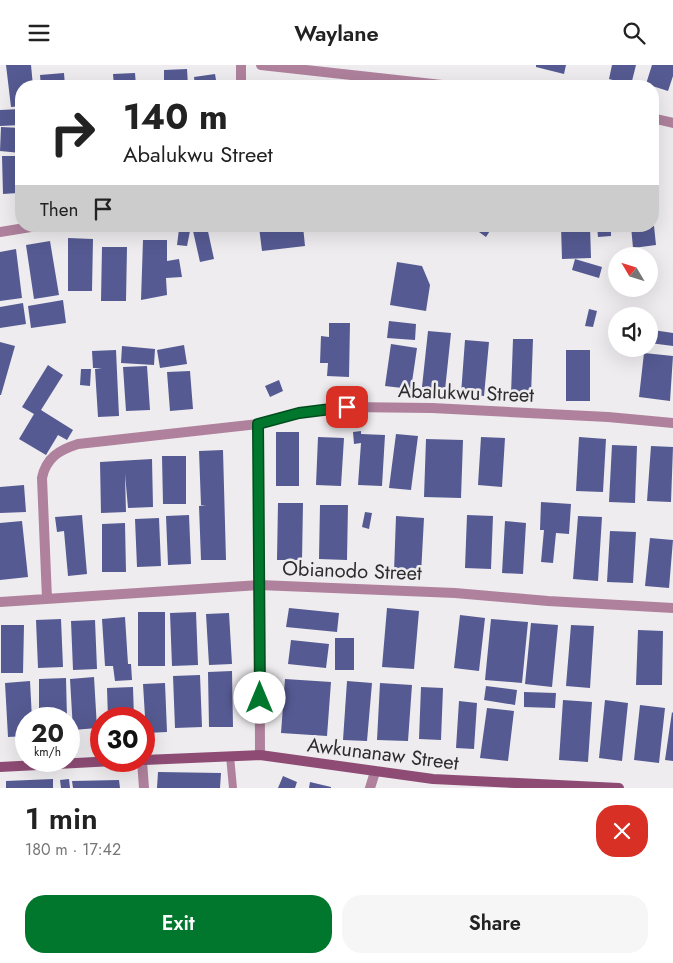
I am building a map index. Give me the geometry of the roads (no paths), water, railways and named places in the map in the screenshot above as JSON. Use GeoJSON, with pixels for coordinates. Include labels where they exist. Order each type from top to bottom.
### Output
{"type":"FeatureCollection","features":[{"type":"Feature","properties":{"kind":"street"},"geometry":{"type":"LineString","coordinates":[[241,65],[241,80]]}},
{"type":"Feature","properties":{"kind":"street"},"geometry":{"type":"LineString","coordinates":[[261,65],[397,80]]}},
{"type":"Feature","properties":{"kind":"street"},"geometry":{"type":"LineString","coordinates":[[659,120],[673,123]]}},
{"type":"Feature","properties":{"kind":"street"},"geometry":{"type":"LineString","coordinates":[[0,232],[15,230]]}},
{"type":"Feature","properties":{"kind":"street","name":"Abalukwu Street"},"geometry":{"type":"LineString","coordinates":[[48,599],[42,478],[44,467],[55,453],[78,444],[258,424],[299,413],[347,407],[442,409],[608,417],[673,423]]}},
{"type":"Feature","properties":{"kind":"street"},"geometry":{"type":"LineString","coordinates":[[258,424],[260,755]]}},
{"type":"Feature","properties":{"kind":"street","name":"Obianodo Street"},"geometry":{"type":"LineString","coordinates":[[0,602],[259,585],[455,593],[548,601],[673,608]]}},
{"type":"Feature","properties":{"kind":"street","name":"Awkunanaw Street"},"geometry":{"type":"LineString","coordinates":[[155,760],[260,755],[376,772],[482,783],[619,788]]}},
{"type":"Feature","properties":{"kind":"street"},"geometry":{"type":"LineString","coordinates":[[0,767],[90,762]]}},
{"type":"Feature","properties":{"kind":"street"},"geometry":{"type":"LineString","coordinates":[[143,772],[144,788]]}},
{"type":"Feature","properties":{"kind":"street"},"geometry":{"type":"LineString","coordinates":[[370,788],[376,772]]}},
{"type":"Feature","properties":{"kind":"lane"},"geometry":{"type":"LineString","coordinates":[[230,756],[233,788]]}}]}
